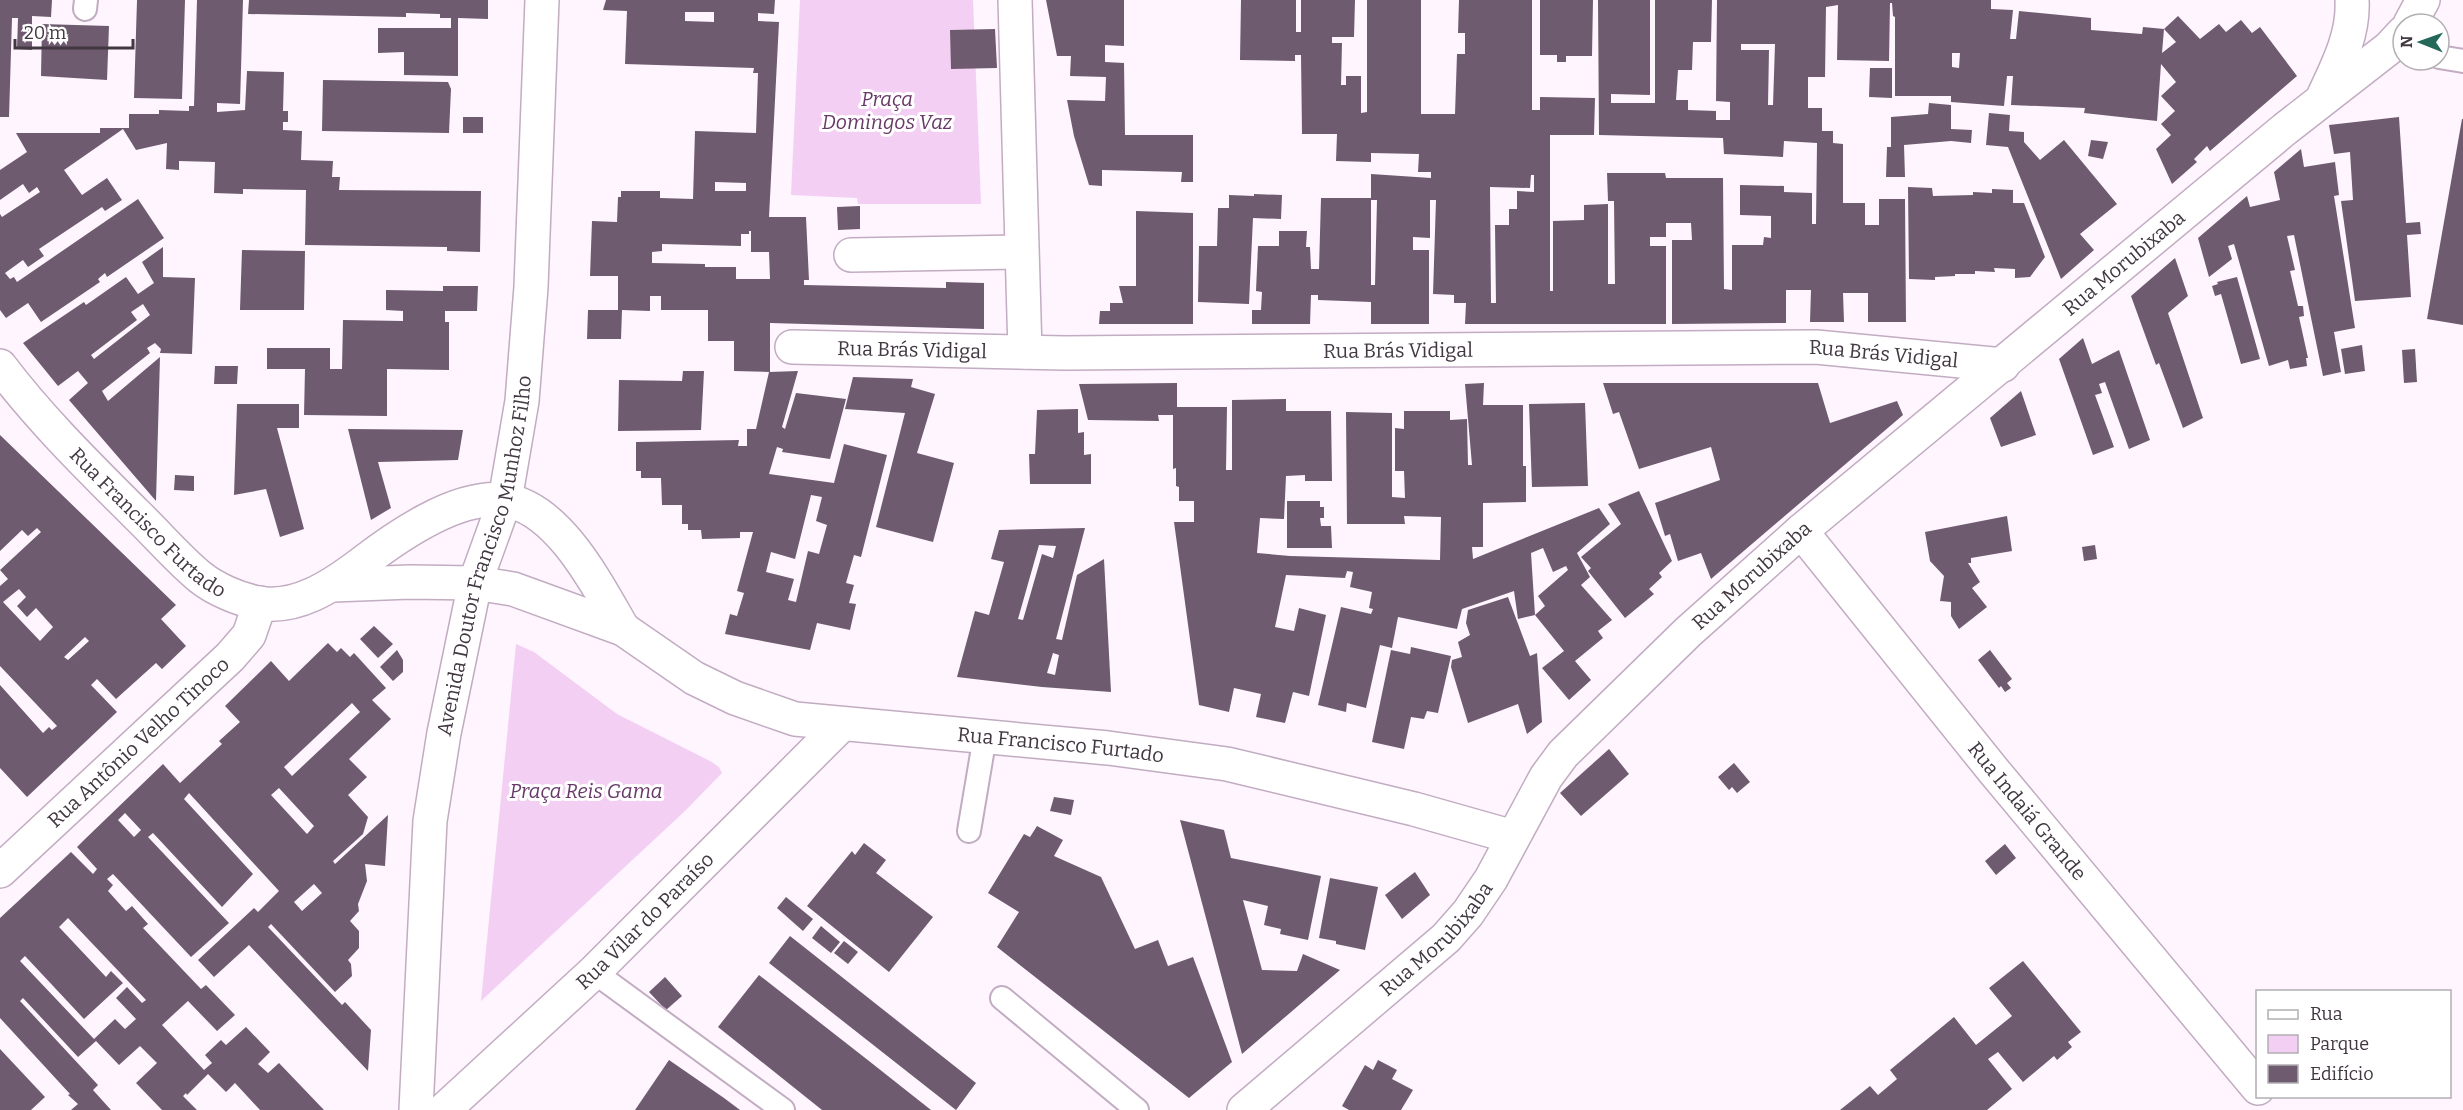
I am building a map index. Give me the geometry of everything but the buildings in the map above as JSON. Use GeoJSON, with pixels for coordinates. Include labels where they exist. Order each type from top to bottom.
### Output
{"type":"FeatureCollection","features":[{"type":"Feature","properties":{"kind":"street","name":"Avenida Doutor Francisco Munhoz Filho"},"geometry":{"type":"LineString","coordinates":[[416,1110],[430,821],[444,733],[475,583],[506,500],[522,400],[529,309],[542,0]]}},
{"type":"Feature","properties":{"kind":"street"},"geometry":{"type":"LineString","coordinates":[[1016,0],[1025,352]]}},
{"type":"Feature","properties":{"kind":"street","name":"Rua Morubixaba"},"geometry":{"type":"LineString","coordinates":[[2323,98],[2344,49],[2352,20],[2352,0]]}},
{"type":"Feature","properties":{"kind":"street","name":"Rua Morubixaba"},"geometry":{"type":"LineString","coordinates":[[1244,1110],[1446,938],[1468,913],[1491,879],[1546,777],[1583,733],[1688,632],[1801,531],[2002,364],[2323,98],[2391,49]]}},
{"type":"Feature","properties":{"kind":"street"},"geometry":{"type":"LineString","coordinates":[[851,255],[1021,252]]}},
{"type":"Feature","properties":{"kind":"street","name":"Rua Brás Vidigal"},"geometry":{"type":"LineString","coordinates":[[792,347],[1025,352],[1275,352],[1815,347],[2002,364]]}},
{"type":"Feature","properties":{"kind":"street","name":"Rua Francisco Furtado"},"geometry":{"type":"LineString","coordinates":[[0,366],[58,435],[201,578],[233,595],[260,603],[287,602],[310,596],[333,585],[386,545],[420,525],[457,507],[489,499],[506,500],[525,507],[546,521],[570,546],[597,583],[623,629]]}},
{"type":"Feature","properties":{"kind":"street","name":"Rua Indaiá Grande"},"geometry":{"type":"LineString","coordinates":[[1801,531],[1993,770],[2256,1086]]}},
{"type":"Feature","properties":{"kind":"street","name":"Rua Francisco Furtado"},"geometry":{"type":"LineString","coordinates":[[333,585],[410,582],[475,583],[513,589],[623,629],[694,678],[735,698],[795,719],[1108,748],[1227,764],[1414,809],[1513,837]]}},
{"type":"Feature","properties":{"kind":"street","name":"Rua Antônio Velho Tinoco"},"geometry":{"type":"LineString","coordinates":[[0,871],[230,657],[249,635],[260,603]]}},
{"type":"Feature","properties":{"kind":"street","name":"Rua Vilar do Paraíso"},"geometry":{"type":"LineString","coordinates":[[444,1110],[594,972],[841,725]]}},
{"type":"Feature","properties":{"kind":"street"},"geometry":{"type":"LineString","coordinates":[[2266,1098],[2275,1110]]}},
{"type":"Feature","properties":{"kind":"lane"},"geometry":{"type":"LineString","coordinates":[[969,831],[985,736]]}},
{"type":"Feature","properties":{"kind":"lane"},"geometry":{"type":"LineString","coordinates":[[594,972],[783,1110]]}},
{"type":"Feature","properties":{"kind":"lane"},"geometry":{"type":"LineString","coordinates":[[1002,998],[1137,1110]]}},
{"type":"Feature","properties":{"kind":"green space","name":"Praça Domingos Vaz"},"geometry":{"type":"Polygon","coordinates":[[[800,0],[973,0],[981,204],[858,204],[857,198],[791,195],[800,0]]]}},
{"type":"Feature","properties":{"kind":"green space","name":"Praça Reis Gama"},"geometry":{"type":"Polygon","coordinates":[[[516,644],[534,652],[617,714],[710,761],[719,767],[722,773],[685,811],[481,1001],[516,644]]]}}]}
